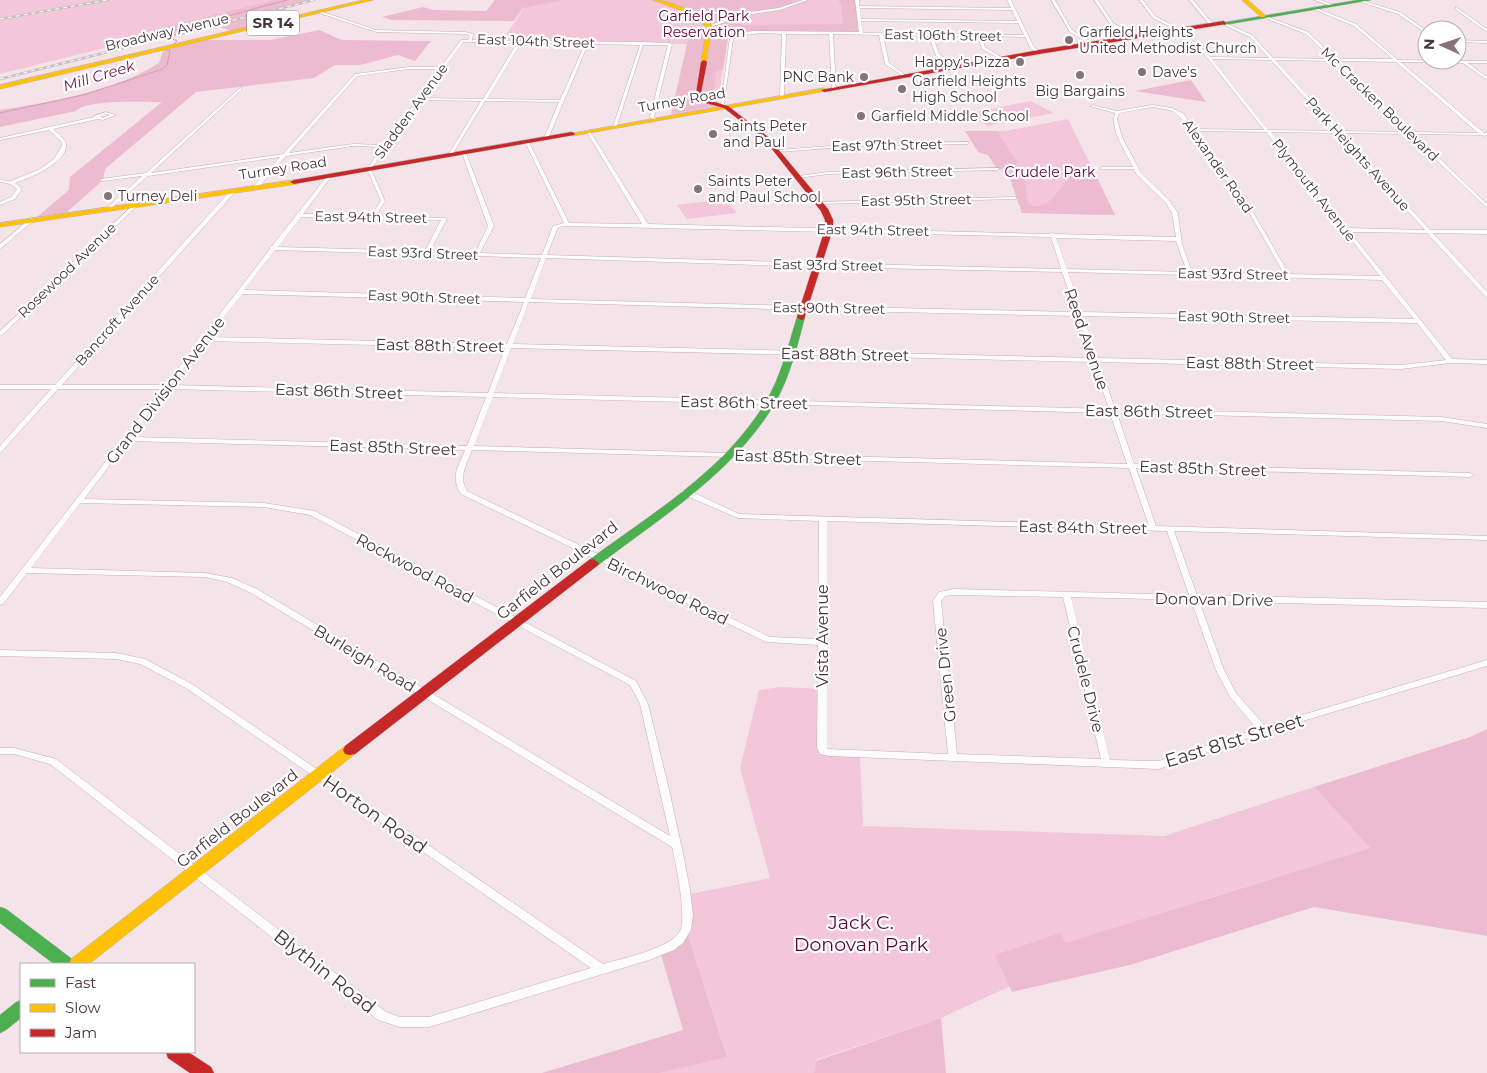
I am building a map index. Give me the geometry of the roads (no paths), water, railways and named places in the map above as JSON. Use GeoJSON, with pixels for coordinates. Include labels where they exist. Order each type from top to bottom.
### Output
{"type":"FeatureCollection","features":[{"type":"Feature","properties":{"kind":"main road","name":"Broadway Avenue"},"geometry":{"type":"LineString","coordinates":[[0,87],[370,0]]}},
{"type":"Feature","properties":{"kind":"main road"},"geometry":{"type":"LineString","coordinates":[[656,0],[702,19],[710,26],[702,101],[695,112]]}},
{"type":"Feature","properties":{"kind":"main road"},"geometry":{"type":"LineString","coordinates":[[1245,0],[1258,13],[1264,16]]}},
{"type":"Feature","properties":{"kind":"main road","name":"Turney Road"},"geometry":{"type":"LineString","coordinates":[[0,225],[329,177],[695,112],[724,103],[782,97],[1000,58],[1264,16],[1315,4],[1332,5],[1365,0]]}},
{"type":"Feature","properties":{"kind":"main road"},"geometry":{"type":"LineString","coordinates":[[702,101],[724,103],[778,151],[818,203],[829,220],[829,229]]}},
{"type":"Feature","properties":{"kind":"main road","name":"Garfield Boulevard"},"geometry":{"type":"LineString","coordinates":[[79,963],[730,455],[750,434],[771,402],[790,353],[829,229]]}},
{"type":"Feature","properties":{"kind":"main road"},"geometry":{"type":"LineString","coordinates":[[0,914],[65,963]]}},
{"type":"Feature","properties":{"kind":"main road"},"geometry":{"type":"LineString","coordinates":[[0,1025],[20,1009]]}},
{"type":"Feature","properties":{"kind":"main road"},"geometry":{"type":"LineString","coordinates":[[175,1053],[205,1073]]}},
{"type":"Feature","properties":{"kind":"street"},"geometry":{"type":"LineString","coordinates":[[687,12],[744,14],[780,9],[806,0]]}},
{"type":"Feature","properties":{"kind":"street"},"geometry":{"type":"LineString","coordinates":[[857,0],[861,33]]}},
{"type":"Feature","properties":{"kind":"street"},"geometry":{"type":"LineString","coordinates":[[1009,0],[1032,48],[1039,52]]}},
{"type":"Feature","properties":{"kind":"street"},"geometry":{"type":"LineString","coordinates":[[1053,0],[1071,31],[1090,43]]}},
{"type":"Feature","properties":{"kind":"street"},"geometry":{"type":"LineString","coordinates":[[1096,0],[1112,24],[1134,36]]}},
{"type":"Feature","properties":{"kind":"street","name":"Plymouth Avenue"},"geometry":{"type":"LineString","coordinates":[[1141,0],[1154,17],[1198,44],[1210,58],[1450,361]]}},
{"type":"Feature","properties":{"kind":"street","name":"Park Heights Avenue"},"geometry":{"type":"LineString","coordinates":[[1191,0],[1216,23],[1251,36],[1487,295]]}},
{"type":"Feature","properties":{"kind":"street"},"geometry":{"type":"LineString","coordinates":[[1365,0],[1399,13],[1417,26]]}},
{"type":"Feature","properties":{"kind":"street"},"geometry":{"type":"LineString","coordinates":[[1315,4],[1348,20],[1485,134],[1487,138]]}},
{"type":"Feature","properties":{"kind":"street"},"geometry":{"type":"LineString","coordinates":[[858,7],[1013,9]]}},
{"type":"Feature","properties":{"kind":"street"},"geometry":{"type":"LineString","coordinates":[[1456,8],[1487,31]]}},
{"type":"Feature","properties":{"kind":"street","name":"East 104th Street"},"geometry":{"type":"LineString","coordinates":[[320,12],[376,31],[466,33],[472,36],[470,40],[670,44],[652,117],[654,119]]}},
{"type":"Feature","properties":{"kind":"street"},"geometry":{"type":"LineString","coordinates":[[710,26],[744,14]]}},
{"type":"Feature","properties":{"kind":"street","name":"Mc Cracken Boulevard"},"geometry":{"type":"LineString","coordinates":[[1264,16],[1300,29],[1335,60],[1487,207]]}},
{"type":"Feature","properties":{"kind":"street"},"geometry":{"type":"LineString","coordinates":[[860,20],[1019,22]]}},
{"type":"Feature","properties":{"kind":"street"},"geometry":{"type":"LineString","coordinates":[[782,97],[784,32]]}},
{"type":"Feature","properties":{"kind":"street","name":"East 106th Street"},"geometry":{"type":"LineString","coordinates":[[724,103],[731,38],[740,34],[784,32],[1026,36]]}},
{"type":"Feature","properties":{"kind":"street"},"geometry":{"type":"LineString","coordinates":[[832,33],[834,88]]}},
{"type":"Feature","properties":{"kind":"street"},"geometry":{"type":"LineString","coordinates":[[882,34],[887,64],[903,76]]}},
{"type":"Feature","properties":{"kind":"street"},"geometry":{"type":"LineString","coordinates":[[931,35],[938,55],[956,66]]}},
{"type":"Feature","properties":{"kind":"street"},"geometry":{"type":"LineString","coordinates":[[979,35],[983,48],[1000,58]]}},
{"type":"Feature","properties":{"kind":"street","name":"Sladden Avenue"},"geometry":{"type":"LineString","coordinates":[[374,217],[383,201],[369,169],[460,42],[470,40]]}},
{"type":"Feature","properties":{"kind":"street"},"geometry":{"type":"LineString","coordinates":[[450,155],[520,41]]}},
{"type":"Feature","properties":{"kind":"street"},"geometry":{"type":"LineString","coordinates":[[1467,41],[1487,42]]}},
{"type":"Feature","properties":{"kind":"street"},"geometry":{"type":"LineString","coordinates":[[546,138],[587,42]]}},
{"type":"Feature","properties":{"kind":"street"},"geometry":{"type":"LineString","coordinates":[[615,126],[642,43]]}},
{"type":"Feature","properties":{"kind":"street"},"geometry":{"type":"LineString","coordinates":[[1210,58],[1417,60]]}},
{"type":"Feature","properties":{"kind":"street"},"geometry":{"type":"LineString","coordinates":[[1467,61],[1487,62]]}},
{"type":"Feature","properties":{"kind":"street"},"geometry":{"type":"LineString","coordinates":[[1467,63],[1487,79]]}},
{"type":"Feature","properties":{"kind":"street"},"geometry":{"type":"LineString","coordinates":[[256,187],[356,75],[409,68],[442,68]]}},
{"type":"Feature","properties":{"kind":"street","name":"Rosewood Avenue"},"geometry":{"type":"LineString","coordinates":[[109,209],[240,89]]}},
{"type":"Feature","properties":{"kind":"street"},"geometry":{"type":"LineString","coordinates":[[420,98],[562,101]]}},
{"type":"Feature","properties":{"kind":"street"},"geometry":{"type":"LineString","coordinates":[[1092,106],[1117,112],[1115,119],[1120,137],[1136,168],[1147,184],[1174,209],[1178,220],[1178,238],[1190,273]]}},
{"type":"Feature","properties":{"kind":"street","name":"Alexander Road"},"geometry":{"type":"LineString","coordinates":[[1117,112],[1142,106],[1165,107],[1182,114],[1190,130],[1244,200],[1287,276]]}},
{"type":"Feature","properties":{"kind":"street"},"geometry":{"type":"LineString","coordinates":[[0,139],[97,118]]}},
{"type":"Feature","properties":{"kind":"street"},"geometry":{"type":"LineString","coordinates":[[12,183],[42,169],[60,154],[64,146],[63,141],[50,128]]}},
{"type":"Feature","properties":{"kind":"street"},"geometry":{"type":"LineString","coordinates":[[1190,130],[1485,134]]}},
{"type":"Feature","properties":{"kind":"street"},"geometry":{"type":"LineString","coordinates":[[588,131],[646,226]]}},
{"type":"Feature","properties":{"kind":"street"},"geometry":{"type":"LineString","coordinates":[[527,142],[567,224]]}},
{"type":"Feature","properties":{"kind":"street","name":"East 97th Street"},"geometry":{"type":"LineString","coordinates":[[778,151],[856,145],[967,143]]}},
{"type":"Feature","properties":{"kind":"street"},"geometry":{"type":"LineString","coordinates":[[103,180],[353,145],[386,146]]}},
{"type":"Feature","properties":{"kind":"street"},"geometry":{"type":"LineString","coordinates":[[464,153],[492,226],[477,254]]}},
{"type":"Feature","properties":{"kind":"street"},"geometry":{"type":"LineString","coordinates":[[1102,168],[1136,168]]}},
{"type":"Feature","properties":{"kind":"street","name":"East 96th Street"},"geometry":{"type":"LineString","coordinates":[[798,177],[828,173],[997,169]]}},
{"type":"Feature","properties":{"kind":"street","name":"Grand Division Avenue"},"geometry":{"type":"LineString","coordinates":[[0,602],[272,248],[329,177]]}},
{"type":"Feature","properties":{"kind":"street"},"geometry":{"type":"LineString","coordinates":[[0,181],[12,183],[20,189],[18,194],[0,204]]}},
{"type":"Feature","properties":{"kind":"street","name":"Bancroft Avenue"},"geometry":{"type":"LineString","coordinates":[[0,450],[233,191]]}},
{"type":"Feature","properties":{"kind":"street","name":"East 95th Street"},"geometry":{"type":"LineString","coordinates":[[818,203],[1014,198]]}},
{"type":"Feature","properties":{"kind":"street","name":"Rosewood Avenue"},"geometry":{"type":"LineString","coordinates":[[0,334],[135,206]]}},
{"type":"Feature","properties":{"kind":"street","name":"East 94th Street"},"geometry":{"type":"LineString","coordinates":[[299,216],[444,219],[427,253]]}},
{"type":"Feature","properties":{"kind":"street"},"geometry":{"type":"LineString","coordinates":[[0,247],[31,220]]}},
{"type":"Feature","properties":{"kind":"street","name":"East 94th Street"},"geometry":{"type":"LineString","coordinates":[[567,224],[1178,238]]}},
{"type":"Feature","properties":{"kind":"street","name":"Birchwood Road"},"geometry":{"type":"LineString","coordinates":[[567,224],[556,226],[489,395],[459,475],[459,484],[464,492],[769,640],[821,642]]}},
{"type":"Feature","properties":{"kind":"street"},"geometry":{"type":"LineString","coordinates":[[1346,230],[1487,232]]}},
{"type":"Feature","properties":{"kind":"street","name":"Reed Avenue"},"geometry":{"type":"LineString","coordinates":[[1052,234],[1130,466],[1153,528]]}},
{"type":"Feature","properties":{"kind":"street","name":"East 93rd Street"},"geometry":{"type":"LineString","coordinates":[[272,248],[818,265],[1384,278]]}},
{"type":"Feature","properties":{"kind":"street","name":"East 90th Street"},"geometry":{"type":"LineString","coordinates":[[240,292],[804,308],[1418,321]]}},
{"type":"Feature","properties":{"kind":"street","name":"East 88th Street"},"geometry":{"type":"LineString","coordinates":[[203,339],[1401,367],[1450,361],[1487,362]]}},
{"type":"Feature","properties":{"kind":"street","name":"East 86th Street"},"geometry":{"type":"LineString","coordinates":[[0,387],[167,387],[1112,410],[1442,419],[1487,426]]}},
{"type":"Feature","properties":{"kind":"street","name":"East 85th Street"},"geometry":{"type":"LineString","coordinates":[[126,439],[1470,475]]}},
{"type":"Feature","properties":{"kind":"street","name":"East 84th Street"},"geometry":{"type":"LineString","coordinates":[[685,492],[738,516],[823,520],[1487,538]]}},
{"type":"Feature","properties":{"kind":"street","name":"Rockwood Road"},"geometry":{"type":"LineString","coordinates":[[79,501],[264,505],[312,513],[516,623],[633,683],[644,704],[676,844],[688,909],[686,929]]}},
{"type":"Feature","properties":{"kind":"street","name":"Vista Avenue"},"geometry":{"type":"LineString","coordinates":[[823,520],[821,642],[824,752]]}},
{"type":"Feature","properties":{"kind":"street"},"geometry":{"type":"LineString","coordinates":[[1170,529],[1220,670],[1233,695],[1263,730]]}},
{"type":"Feature","properties":{"kind":"street","name":"Burleigh Road"},"geometry":{"type":"LineString","coordinates":[[24,570],[205,575],[229,580],[254,591],[676,844]]}},
{"type":"Feature","properties":{"kind":"street","name":"Donovan Drive"},"geometry":{"type":"LineString","coordinates":[[942,594],[954,592],[1487,605]]}},
{"type":"Feature","properties":{"kind":"street","name":"Green Drive"},"geometry":{"type":"LineString","coordinates":[[942,594],[937,602],[953,758]]}},
{"type":"Feature","properties":{"kind":"street","name":"Crudele Drive"},"geometry":{"type":"LineString","coordinates":[[1066,595],[1106,763]]}},
{"type":"Feature","properties":{"kind":"street","name":"Horton Road"},"geometry":{"type":"LineString","coordinates":[[0,653],[116,656],[142,661],[189,686],[600,968]]}},
{"type":"Feature","properties":{"kind":"street","name":"East 81st Street"},"geometry":{"type":"LineString","coordinates":[[824,752],[1160,764],[1263,730],[1487,663]]}},
{"type":"Feature","properties":{"kind":"street","name":"Blythin Road"},"geometry":{"type":"LineString","coordinates":[[0,751],[14,751],[53,762],[382,1016],[400,1022],[429,1022],[600,968],[649,955],[676,944],[686,929]]}},
{"type":"Feature","properties":{"kind":"waterway","name":"Mill Creek"},"geometry":{"type":"LineString","coordinates":[[161,34],[287,0]]}},
{"type":"Feature","properties":{"kind":"waterway","name":"Mill Creek"},"geometry":{"type":"LineString","coordinates":[[0,113],[83,95],[163,69],[167,65],[170,51],[167,50],[177,41],[171,38]]}},
{"type":"Feature","properties":{"kind":"railway"},"geometry":{"type":"LineString","coordinates":[[0,19],[108,0]]}},
{"type":"Feature","properties":{"kind":"railway"},"geometry":{"type":"LineString","coordinates":[[0,79],[314,0]]}},
{"type":"Feature","properties":{"kind":"place","name":"Garfield Heights United Methodist Church"},"geometry":{"type":"Point","coordinates":[1069,40]}},
{"type":"Feature","properties":{"kind":"place","name":"Happy's Pizza"},"geometry":{"type":"Point","coordinates":[1020,62]}},
{"type":"Feature","properties":{"kind":"place","name":"Dave's"},"geometry":{"type":"Point","coordinates":[1142,72]}},
{"type":"Feature","properties":{"kind":"place","name":"Big Bargains"},"geometry":{"type":"Point","coordinates":[1080,75]}},
{"type":"Feature","properties":{"kind":"place","name":"PNC Bank"},"geometry":{"type":"Point","coordinates":[864,77]}},
{"type":"Feature","properties":{"kind":"place","name":"Garfield Heights High School"},"geometry":{"type":"Point","coordinates":[902,89]}},
{"type":"Feature","properties":{"kind":"place","name":"Garfield Middle School"},"geometry":{"type":"Point","coordinates":[861,116]}},
{"type":"Feature","properties":{"kind":"place","name":"Saints Peter and Paul"},"geometry":{"type":"Point","coordinates":[713,134]}},
{"type":"Feature","properties":{"kind":"place","name":"Saints Peter and Paul School"},"geometry":{"type":"Point","coordinates":[698,189]}},
{"type":"Feature","properties":{"kind":"place","name":"Turney Deli"},"geometry":{"type":"Point","coordinates":[108,196]}},
{"type":"Feature","properties":{"kind":"park label","name":"Garfield Park Reservation"},"geometry":{"type":"Point","coordinates":[704,24]}},
{"type":"Feature","properties":{"kind":"park label","name":"Crudele Park"},"geometry":{"type":"Point","coordinates":[1050,172]}},
{"type":"Feature","properties":{"kind":"park label","name":"Jack C. Donovan Park"},"geometry":{"type":"Point","coordinates":[861,933]}}]}
